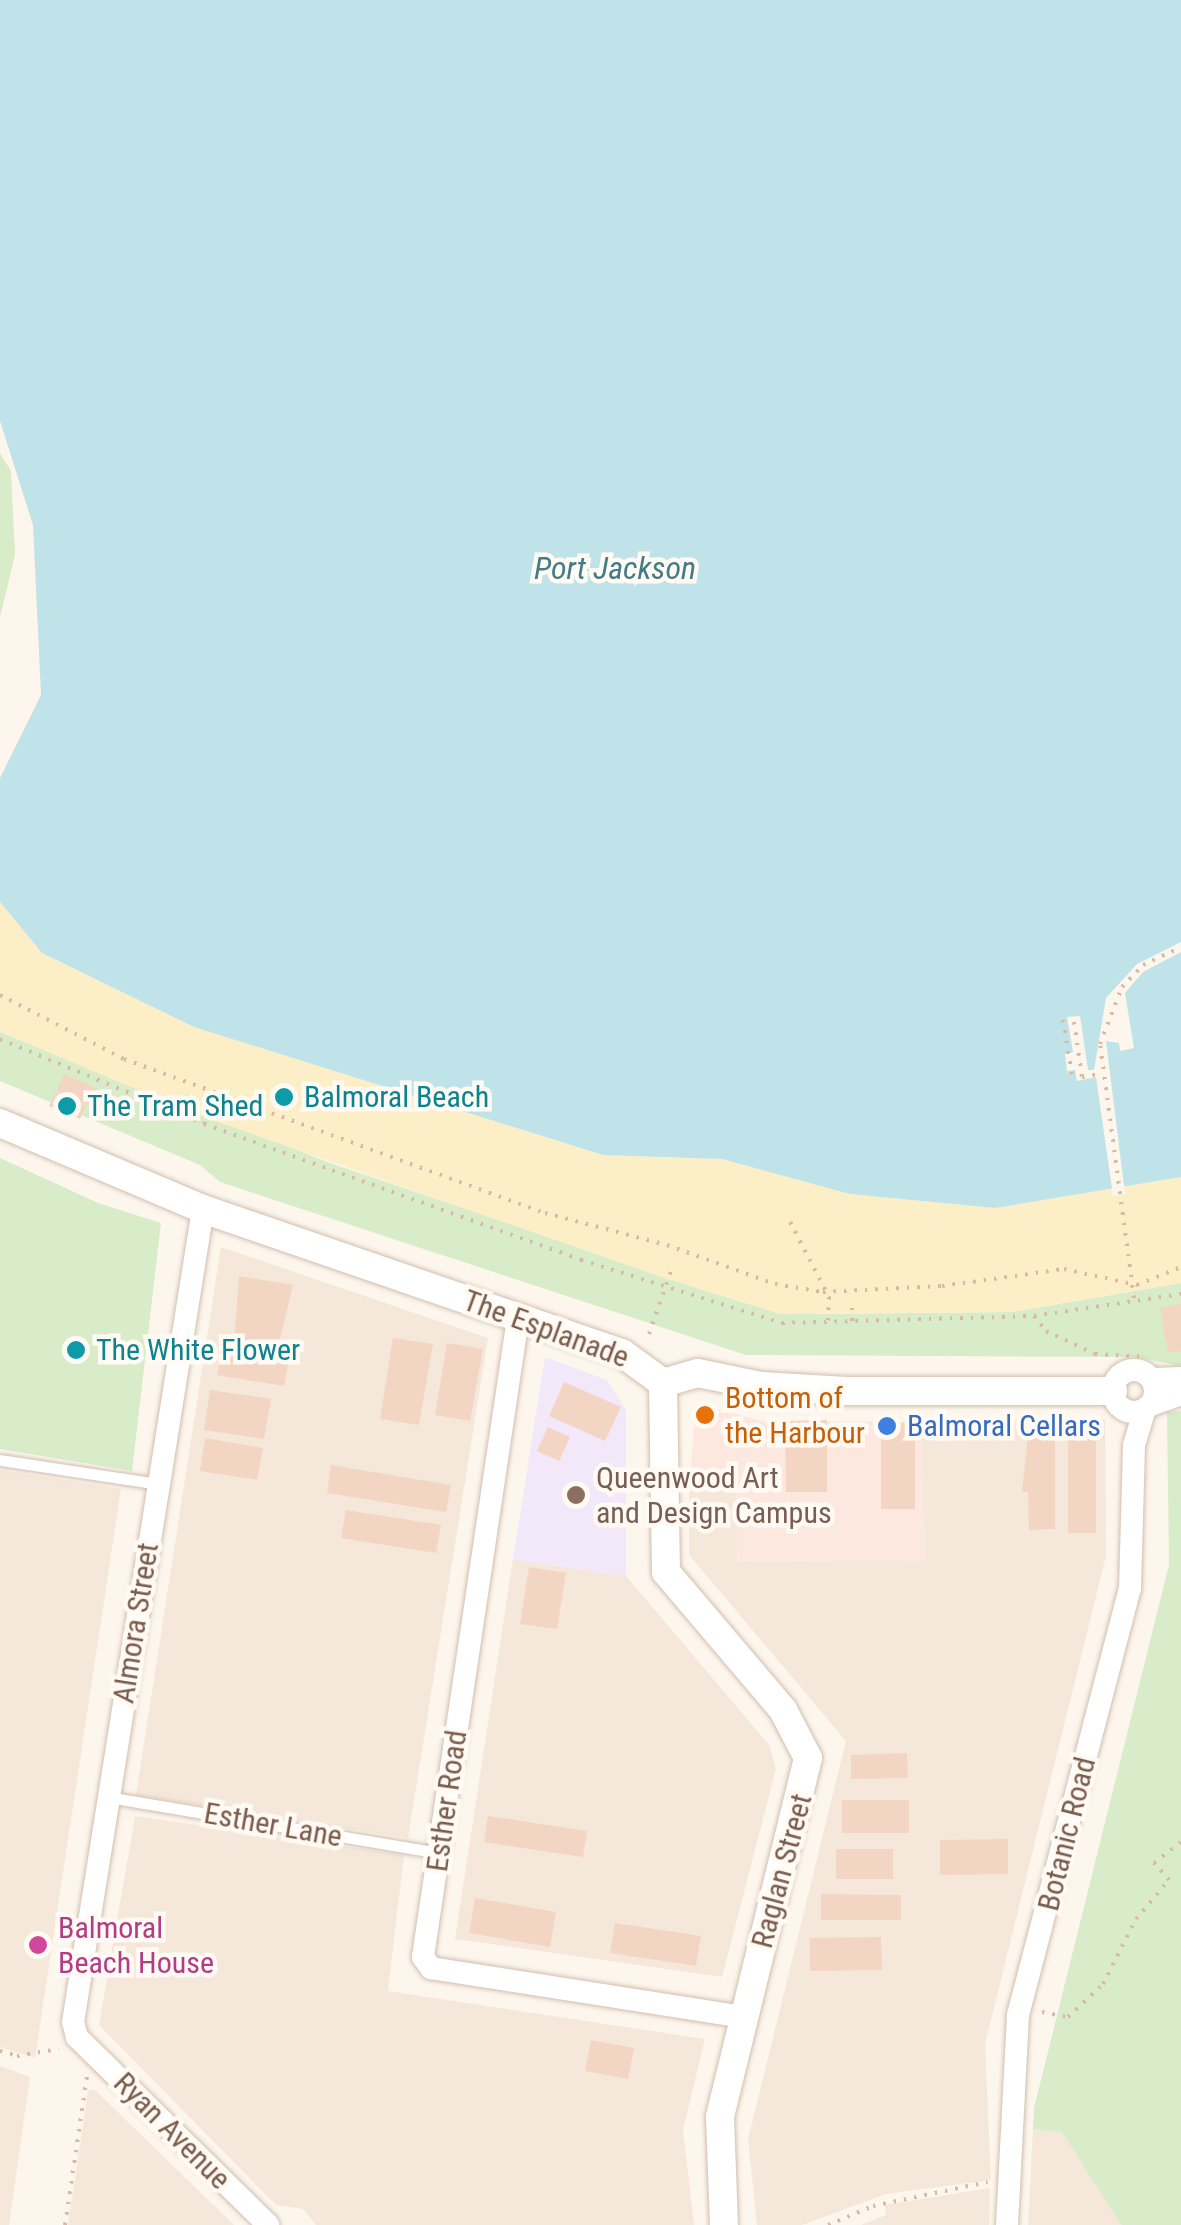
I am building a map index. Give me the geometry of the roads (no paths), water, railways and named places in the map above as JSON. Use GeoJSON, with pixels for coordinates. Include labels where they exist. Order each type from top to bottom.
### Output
{"type":"FeatureCollection","features":[{"type":"Feature","properties":{"kind":"street","name":"The Esplanade"},"geometry":{"type":"LineString","coordinates":[[0,1122],[203,1209],[622,1354],[663,1384],[698,1373],[760,1386],[847,1392],[1133,1404],[1181,1394]]}},
{"type":"Feature","properties":{"kind":"street","name":"Almora Street"},"geometry":{"type":"LineString","coordinates":[[72,2040],[203,1209]]}},
{"type":"Feature","properties":{"kind":"street","name":"Esther Road"},"geometry":{"type":"LineString","coordinates":[[518,1318],[423,1956],[430,1968],[744,2017]]}},
{"type":"Feature","properties":{"kind":"street"},"geometry":{"type":"LineString","coordinates":[[1133,1404],[1128,1370],[1152,1368],[1181,1378]]}},
{"type":"Feature","properties":{"kind":"street","name":"Botanic Road"},"geometry":{"type":"LineString","coordinates":[[1008,2225],[1012,2064],[1020,2007],[1130,1589],[1133,1404],[1152,1368]]}},
{"type":"Feature","properties":{"kind":"street","name":"Raglan Street"},"geometry":{"type":"LineString","coordinates":[[663,1384],[666,1572],[792,1722],[808,1758],[717,2142],[724,2225]]}},
{"type":"Feature","properties":{"kind":"street","name":"Ryan Avenue"},"geometry":{"type":"LineString","coordinates":[[72,2040],[268,2225]]}},
{"type":"Feature","properties":{"kind":"lane"},"geometry":{"type":"LineString","coordinates":[[0,1460],[159,1484]]}},
{"type":"Feature","properties":{"kind":"lane","name":"Esther Lane"},"geometry":{"type":"LineString","coordinates":[[108,1798],[439,1853]]}},
{"type":"Feature","properties":{"kind":"water","name":"Port Jackson"},"geometry":{"type":"Polygon","coordinates":[[[0,0],[1181,0],[1181,1177],[995,1208],[850,1194],[722,1159],[603,1155],[194,1027],[42,953],[0,902],[0,778],[41,695],[33,525],[0,421],[0,0]]]}},
{"type":"Feature","properties":{"kind":"place","name":"Balmoral Beach"},"geometry":{"type":"Point","coordinates":[284,1097]}},
{"type":"Feature","properties":{"kind":"place","name":"The Tram Shed"},"geometry":{"type":"Point","coordinates":[67,1106]}},
{"type":"Feature","properties":{"kind":"place","name":"The White Flower"},"geometry":{"type":"Point","coordinates":[76,1350]}},
{"type":"Feature","properties":{"kind":"place","name":"Bottom of the Harbour"},"geometry":{"type":"Point","coordinates":[705,1415]}},
{"type":"Feature","properties":{"kind":"place","name":"Balmoral Cellars"},"geometry":{"type":"Point","coordinates":[887,1426]}},
{"type":"Feature","properties":{"kind":"place","name":"Queenwood Art and Design Campus"},"geometry":{"type":"Point","coordinates":[576,1495]}},
{"type":"Feature","properties":{"kind":"place","name":"Balmoral Beach House"},"geometry":{"type":"Point","coordinates":[38,1945]}}]}
